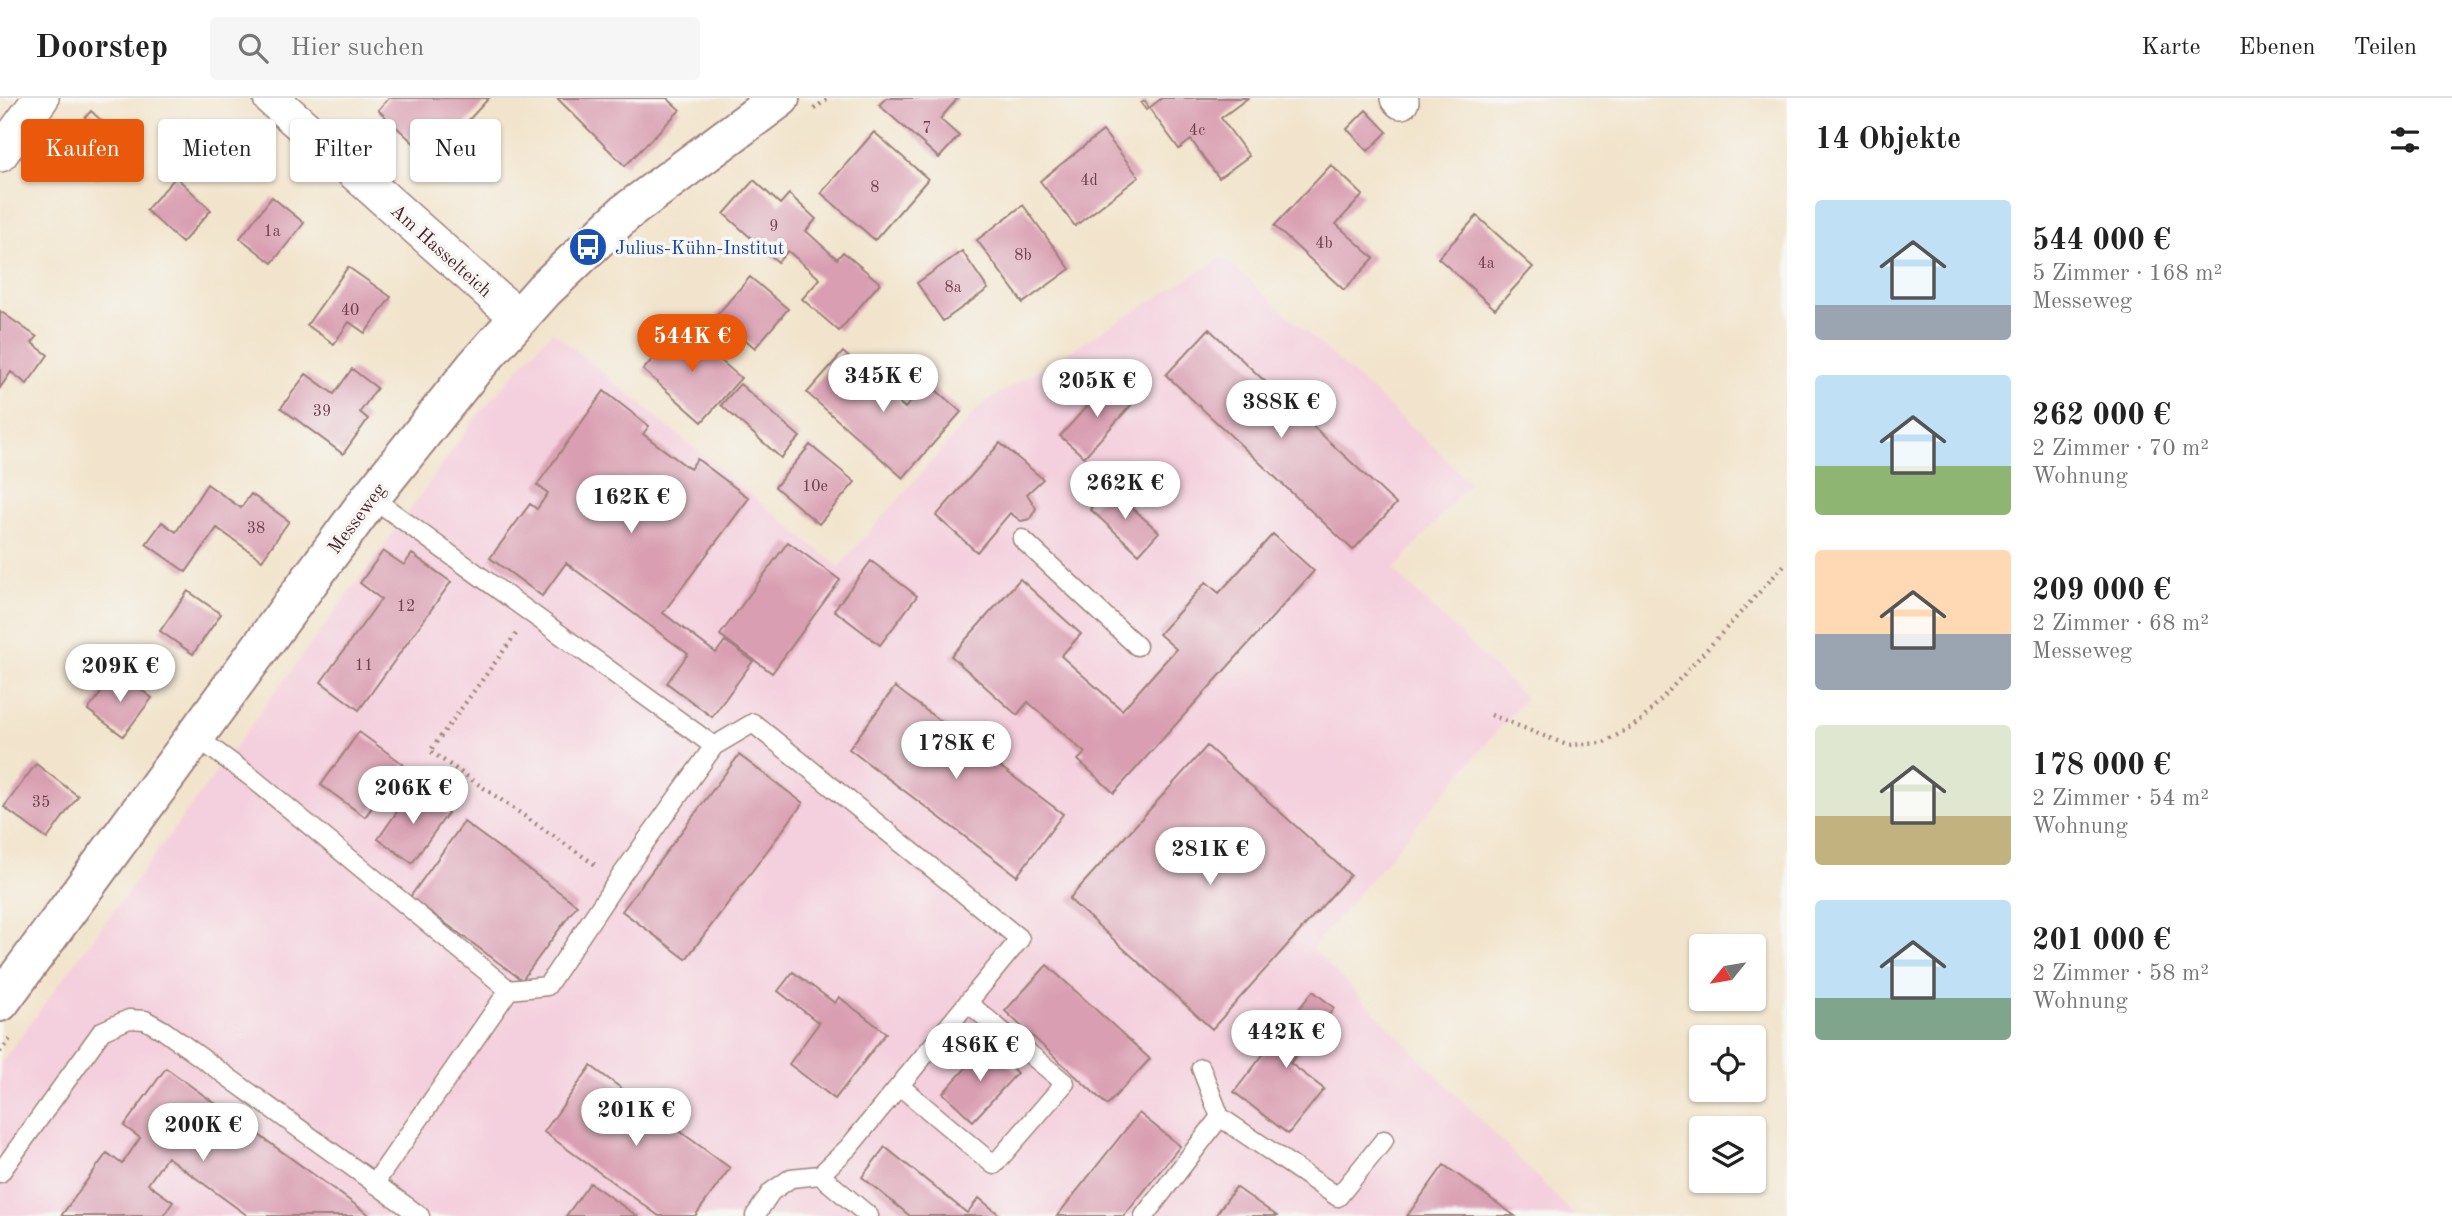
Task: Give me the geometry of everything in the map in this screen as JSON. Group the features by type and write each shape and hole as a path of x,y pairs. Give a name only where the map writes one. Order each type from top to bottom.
{"main road":[{"name":"Messeweg","path":"8,1017 195,736 371,497 475,367 563,272 625,213 793,106"}],"street":[{"path":"0,154 41,98"},
{"name":"Am Hasselteich","path":"271,98 520,317"}],"lane":[{"path":"371,497 714,746"},
{"path":"1022,539 1137,646"},
{"path":"195,736 251,777 509,990 547,986 618,880 714,746 753,723 1020,939 849,1147 820,1175 791,1178 771,1192 755,1216"},
{"path":"374,1184 509,990"},
{"path":"901,1087 994,1165 1065,1083 968,1003"},
{"path":"0,1173 102,1031 129,1019 145,1020 163,1030 420,1216"},
{"path":"1201,1068 1220,1117 1338,1197 1384,1140"},
{"path":"1144,1216 1220,1117"},
{"path":"820,1175 869,1216"}],"path":[{"path":"793,106 828,98"},
{"path":"1490,715 1567,745 1604,743 1642,720 1787,562"},
{"path":"531,613 430,751 618,880"},
{"path":"0,1052 8,1017"}],"shaded area":[{"path":"1223,257 1437,450 1469,483 1394,570 1525,698 1312,948 1575,1216 0,1216 0,1064 403,520 476,417 552,331 839,567 981,405"}],"building":[{"path":"389,98 489,98 470,119 410,119 410,140 396,127 396,119 388,119 378,110"},
{"path":"557,98 667,98 680,110 625,166"},
{"path":"886,98 958,98 940,119 959,136 939,158 879,105"},
{"path":"1162,98 1248,98 1221,118 1249,156 1219,178 1191,140 1179,149 1149,108"},
{"path":"1145,101 1149,108 1146,110 1141,103"},
{"path":"1366,110 1387,132 1368,151 1347,129"},
{"path":"91,111 100,119 84,119"},
{"path":"1103,131 1139,177 1075,226 1040,181"},
{"path":"874,132 928,179 875,240 821,193"},
{"path":"1331,165 1363,195 1336,224 1374,258 1344,290 1274,226"},
{"path":"754,180 780,204 789,194 816,219 806,231 837,259 843,252 880,283 839,331 802,299 820,279 788,251 778,262 724,214"},
{"path":"171,182 181,182 211,210 182,243 146,210"},
{"path":"272,197 304,223 272,263 240,238"},
{"path":"1023,205 1070,269 1023,303 977,240"},
{"path":"1477,216 1533,267 1495,309 1438,258"},
{"path":"962,251 988,289 943,321 917,283"},
{"path":"348,267 391,297 365,333 349,322 334,344 307,325"},
{"path":"750,277 788,309 755,348 717,315"},
{"path":"0,311 37,337 32,343 48,355 27,384 11,372 0,388"},
{"path":"681,326 741,378 702,422 643,370"},
{"path":"1209,329 1396,504 1353,550 1166,375"},
{"path":"843,352 905,408 928,383 961,412 903,478 807,393"},
{"path":"352,369 377,388 360,412 368,419 343,454 281,408 306,374 334,394"},
{"path":"1110,381 1133,403 1084,457 1060,436"},
{"path":"740,384 800,437 781,458 721,405"},
{"path":"604,391 649,426 643,434 690,469 697,459 749,498 663,613 716,653 725,641 753,661 712,717 667,683 688,654 566,563 542,596 490,558 530,504 537,509 548,493 537,485"},
{"path":"1000,443 1043,479 1027,494 1036,508 1030,519 1021,521 1010,513 977,552 936,516"},
{"path":"810,445 855,482 819,524 775,487"},
{"path":"207,484 241,508 251,494 289,521 262,560 217,528 186,572 146,544 162,522 176,532"},
{"path":"1110,488 1159,532 1139,554 1090,509"},
{"path":"1273,534 1314,571 1114,793 1078,760 1085,753 1028,702 1017,715 951,656 1020,579 1081,634 1061,656 1122,710 1176,649 1159,634 1206,582 1219,593"},
{"path":"788,542 840,580 772,673 720,635"},
{"path":"383,551 404,565 412,554 451,582 359,710 321,682 381,599 360,583"},
{"path":"871,561 917,596 880,645 834,610"},
{"path":"188,591 221,614 193,654 160,631"},
{"path":"117,672 152,698 123,736 88,710"},
{"path":"895,687 1063,814 1017,876 849,749"},
{"path":"359,732 403,764 365,817 321,785"},
{"path":"1207,746 1350,875 1212,1029 1069,899"},
{"path":"739,755 803,803 686,959 622,911"},
{"path":"36,764 78,796 47,839 4,807"},
{"path":"413,789 448,813 412,863 378,839"},
{"path":"464,822 577,905 522,980 410,897"},
{"path":"1047,965 1150,1059 1107,1105 1005,1011"},
{"path":"793,972 835,1003 839,997 886,1033 835,1099 789,1064 819,1023 778,991"},
{"path":"1313,991 1334,1008 1290,1063 1324,1089 1288,1134 1234,1092"},
{"path":"987,1045 1017,1073 973,1121 943,1093"},
{"path":"591,1066 730,1168 695,1216 659,1216 544,1132"},
{"path":"166,1068 371,1216 248,1216 167,1157 148,1184 173,1202 163,1216 61,1216 107,1153 122,1164 140,1138 124,1126"},
{"path":"1139,1113 1180,1146 1124,1216 1057,1216"},
{"path":"885,1147 967,1213 979,1198 1001,1216 910,1216 862,1177"},
{"path":"1444,1165 1515,1216 1407,1216"},
{"path":"590,1183 637,1216 566,1216"},
{"path":"1236,1187 1277,1216 1215,1216"}],"place":[{"name":"Julius-Kühn-Institut","path":"588,247"}]}
